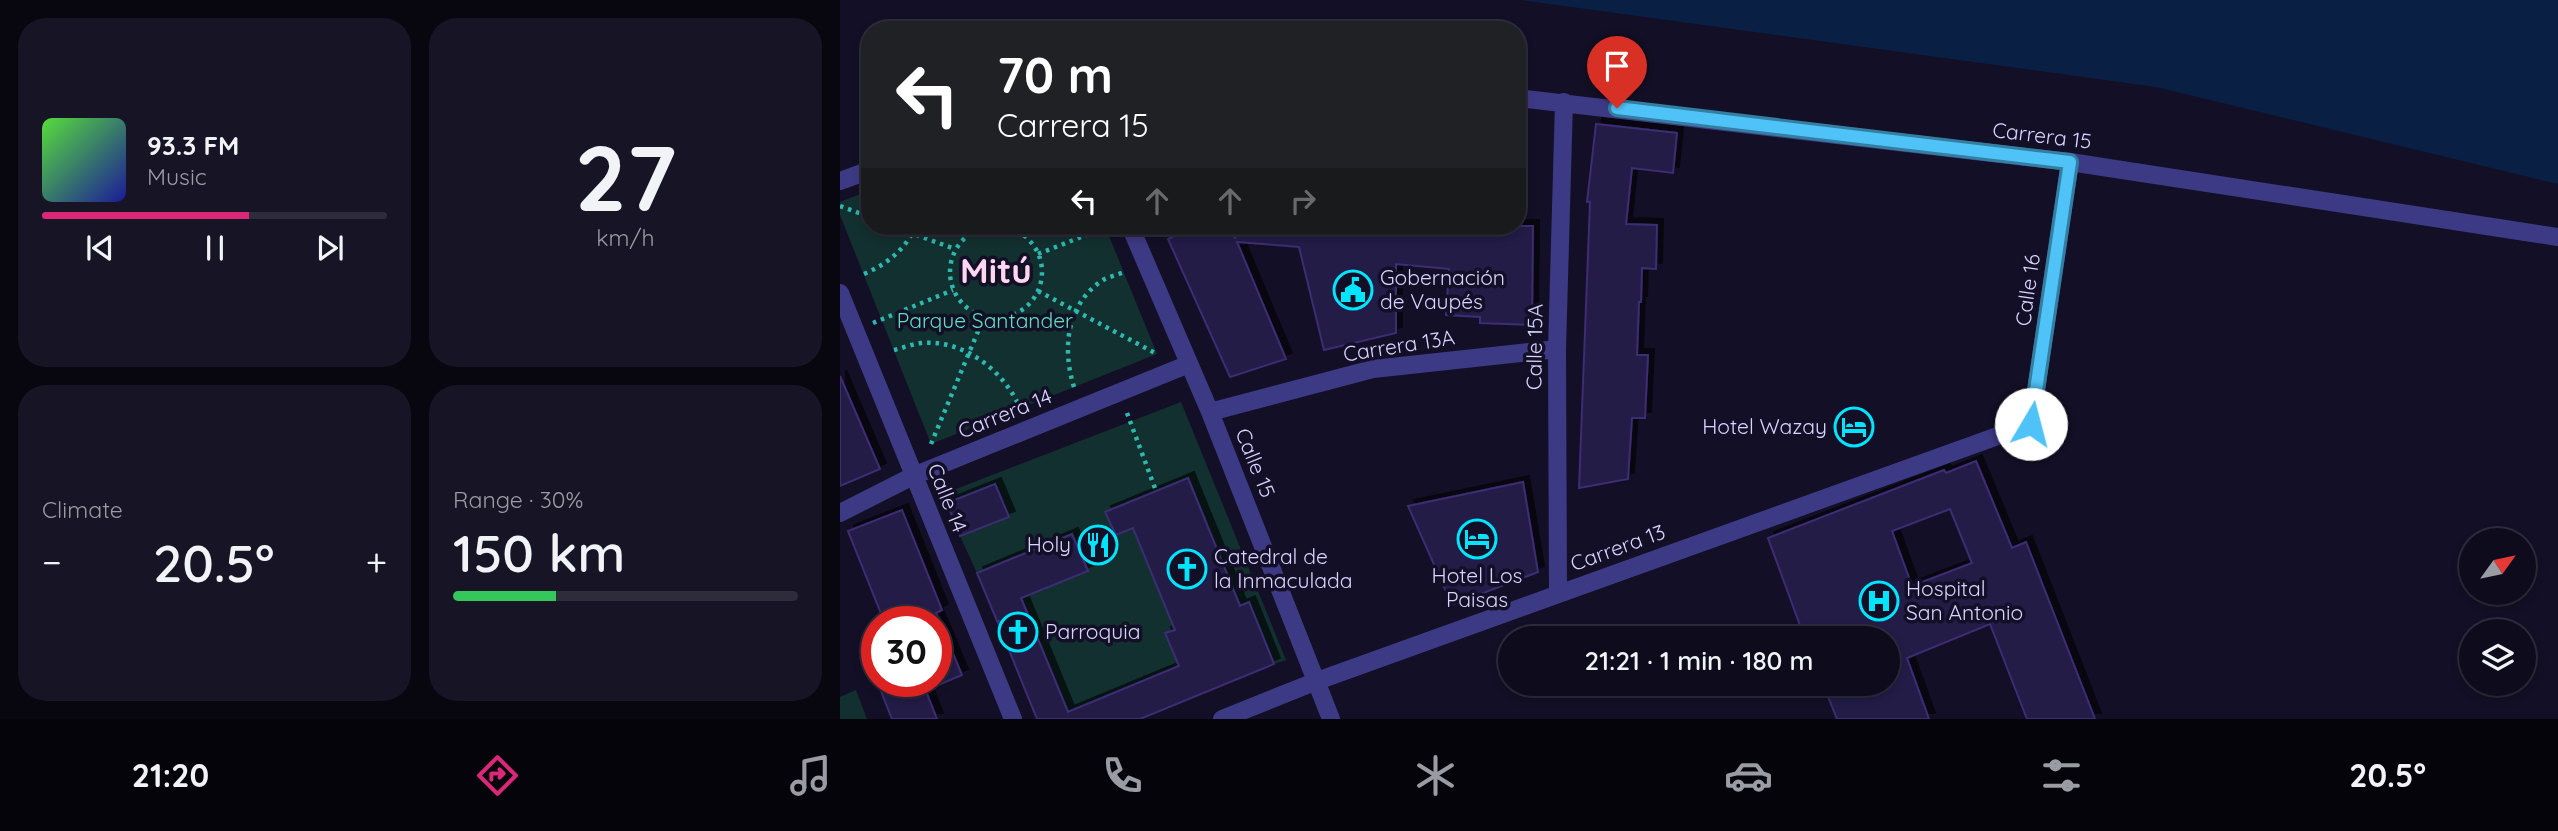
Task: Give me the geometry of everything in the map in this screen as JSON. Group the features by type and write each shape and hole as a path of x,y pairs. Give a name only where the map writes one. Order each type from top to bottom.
{"street":[{"name":"Carrera 15","path":"1526,99 2070,162 2558,237"},
{"name":"Calle 15A","path":"1558,593 1557,349 1563,102"},
{"name":"Calle 16","path":"2031,424 2070,162"},
{"path":"840,181 861,173"},
{"name":"Calle 15","path":"1134,235 1210,412 1331,719"},
{"name":"Calle 14","path":"840,293 1013,719"},
{"name":"Carrera 13A","path":"1210,412 1373,369 1557,349"},
{"name":"Carrera 14","path":"840,513 913,476 1189,364"},
{"name":"Carrera 13","path":"1222,719 1317,681 1558,593 2031,424"}],"path":[{"path":"840,206 861,214"},
{"path":"864,274 881,267 898,253 911,235"},
{"path":"915,235 956,249"},
{"path":"969,235 956,249 951,263 953,290 971,312 998,319 1022,311 1038,291 1042,266 1038,254 1023,235"},
{"path":"1038,254 1086,235"},
{"path":"1074,387 1067,350 1068,331 1076,310 1103,280 1124,272"},
{"path":"855,330 953,290"},
{"path":"1038,291 1157,354"},
{"path":"931,443 984,317"},
{"path":"894,350 923,343 940,344 969,354 983,361 1005,381 1020,408"},
{"path":"1119,393 1156,491"}],"green space":[{"name":"Parque Santander","path":"861,194 861,235 1109,235 1157,354 931,444 840,215 840,202"},
{"path":"1181,402 1286,660 1274,664 1249,603 1240,606 1187,478 1106,512 1116,535 1133,529 1175,630 1165,633 1179,666 1068,712 1021,598 1088,571 1073,534 977,573 960,536 1008,517 995,484 947,503 943,494"},
{"path":"856,690 867,719 840,719 840,697"}],"water":[{"path":"1520,0 2558,0 2558,184 2156,87"}],"building":[{"path":"1596,124 1677,133 1673,173 1632,168 1626,224 1657,225 1656,269 1642,268 1639,302 1637,355 1648,355 1645,418 1632,418 1628,479 1579,488 1590,202 1587,202"},
{"name":"Gobernación de Vaupés","path":"1526,226 1533,226 1532,325 1480,323 1480,317 1446,315 1449,269 1396,264 1396,333 1324,350 1299,247 1237,242 1286,359 1230,377 1168,239 1177,235 1233,235 1235,239 1235,235 1526,235"},
{"path":"840,376 880,469 840,486"},
{"path":"1976,461 2012,548 2026,542 2095,719 2027,719 1990,624 1907,658 1929,719 1837,719 1828,696 1900,696 1900,626 1800,626 1768,538 1944,470 1946,473","holes":["1950,509 1972,563 1912,586 1892,531"]},
{"path":"1188,478 1240,606 1249,602 1274,664 1140,719 1037,719 998,623 1001,621 997,621 977,573 1072,534 1088,571 1021,598 1068,712 1179,666 1165,633 1175,630 1133,528 1116,535 1105,512"},
{"name":"Hotel Los Paisas","path":"1523,482 1538,572 1452,605 1408,506"},
{"path":"995,484 1009,517 960,536 947,503"},
{"path":"902,510 940,606 878,606 848,531"},
{"path":"952,651 962,675 952,679"},
{"path":"883,697 928,697 937,719 892,719"}],"place":[{"name":"Gobernación de Vaupés","path":"1353,290"},
{"name":"Hotel Wazay","path":"1854,427"},
{"name":"Hotel Los Paisas","path":"1477,539"},
{"name":"Holy","path":"1098,545"},
{"name":"Catedral de la Inmaculada","path":"1187,569"},
{"name":"Hospital San Antonio","path":"1879,601"},
{"name":"Parroquia","path":"1018,632"}],"district":[{"name":"Mitú","path":"996,271"}],"route":[{"path":"1617,108 2070,162 2031,424"}]}
